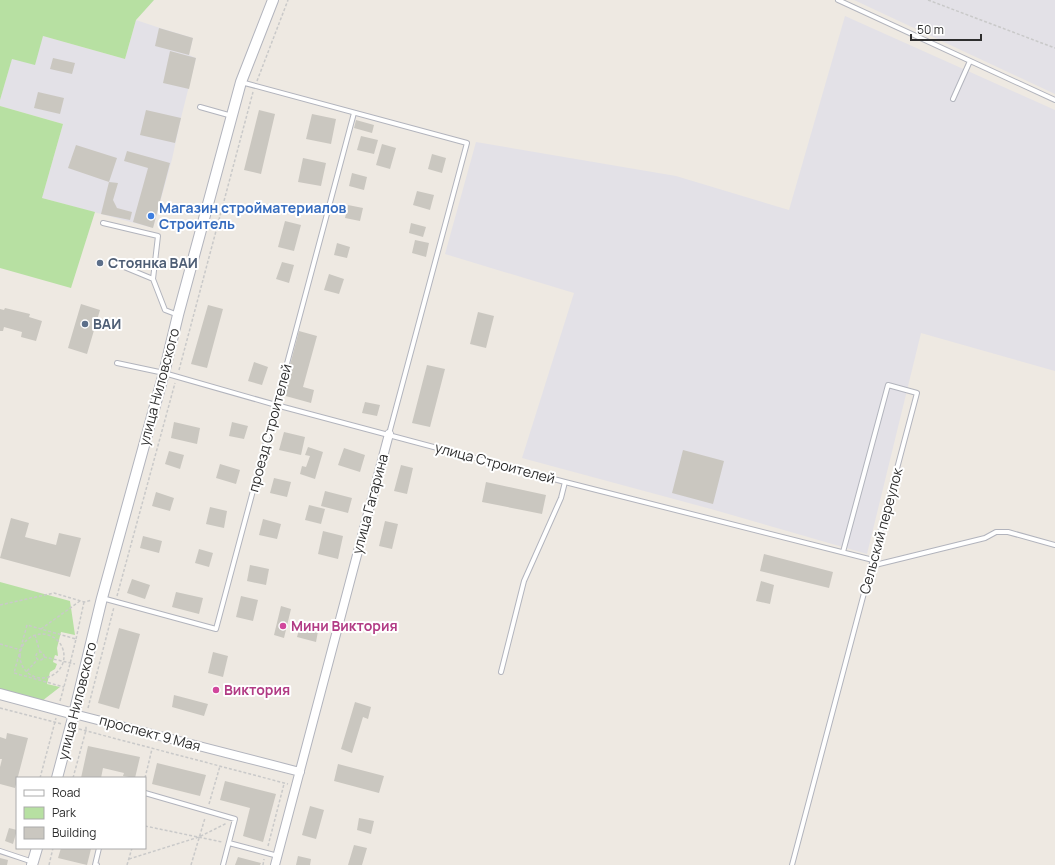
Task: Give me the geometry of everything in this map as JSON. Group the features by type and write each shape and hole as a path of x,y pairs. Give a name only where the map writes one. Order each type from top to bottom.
{"street":[{"name":"улица Ниловского","path":"56,777 71,726 102,598 164,373 178,315 241,82 273,0"},
{"name":"улица Гагарина","path":"275,865 388,434"},
{"name":"проспект 9 Мая","path":"0,694 300,772"},
{"path":"33,863 37,849"}],"lane":[{"path":"838,0 1055,100"},
{"path":"953,100 970,61"},
{"path":"241,82 354,113"},
{"path":"200,107 232,116"},
{"name":"улица Гагарина","path":"354,113 467,143 388,434"},
{"name":"проезд Строителей","path":"102,598 216,629 354,113"},
{"path":"103,223 158,236 153,279 165,310 178,315"},
{"path":"124,267 153,279"},
{"name":"улица Строителей","path":"118,363 177,376 276,405 565,482 873,560"},
{"name":"Сельский переулок","path":"792,865 917,394 888,385 843,552"},
{"path":"501,672 524,581 561,498 565,482"},
{"path":"871,566 985,538 996,532 1008,532 1055,545"},
{"path":"146,793 235,819 223,865"},
{"path":"229,843 278,856"},
{"path":"97,865 95,864 99,849"},
{"path":"0,851 33,863"}],"path":[{"path":"73,777 86,730 86,717 115,601 255,86 288,0"},
{"path":"928,0 1055,48"},
{"path":"0,605 54,593 84,602 102,598"},
{"path":"41,629 81,601"},
{"path":"40,777 76,639 84,602"},
{"path":"64,687 14,673 27,625 76,639"},
{"path":"35,635 40,652 43,653 44,657"},
{"path":"35,635 48,635 59,642 64,654 63,661 60,668 48,677 35,676 27,671 21,661 21,650 24,643 29,638 35,635"},
{"path":"0,644 21,650"},
{"path":"38,659 37,654 40,652"},
{"path":"27,671 38,659 42,659 44,657 86,667"},
{"path":"0,708 296,786"},
{"path":"145,777 152,748"},
{"path":"263,865 284,783"},
{"path":"129,859 199,837 235,819"},
{"path":"146,826 229,843"},
{"path":"49,865 53,849"},
{"path":"128,865 132,849"}],"shaded area":[{"path":"854,0 1055,0 1055,94"},
{"path":"845,16 1055,110 1055,371 921,333 867,554 711,509 522,458 574,293 445,254 476,142 676,176 789,210"},
{"path":"136,20 193,38 189,55 196,58 172,159 153,228 42,198 63,124 0,106 0,100 12,58 43,36 125,59"}],"green space":[{"path":"0,0 154,0 136,20 125,59 43,36 35,65 12,59 0,100"},
{"path":"0,106 63,124 42,198 95,212 71,288 0,268"},
{"path":"0,582 70,601 75,635 61,632 57,648 58,656 55,655 53,662 57,664 55,669 50,672 47,684 60,687 42,701 0,690"}],"building":[{"path":"159,28 193,38 189,55 155,46"},
{"path":"170,51 196,58 189,89 163,83"},
{"path":"53,58 75,63 72,74 50,69"},
{"path":"38,92 64,98 60,114 34,108"},
{"path":"146,110 181,118 175,143 140,135"},
{"path":"259,110 275,114 261,174 244,170"},
{"path":"312,114 336,119 331,144 306,139"},
{"path":"356,120 374,125 372,133 354,128"},
{"path":"361,136 378,140 374,154 357,150"},
{"path":"382,144 396,148 390,169 376,165"},
{"path":"76,145 117,158 109,182 68,168"},
{"path":"127,151 170,163 153,228 133,222 148,168 124,161"},
{"path":"432,154 446,158 442,173 428,169"},
{"path":"303,158 326,163 321,186 298,182"},
{"path":"352,173 367,177 364,190 349,186"},
{"path":"109,182 118,183 113,200 117,208 132,212 130,220 101,214"},
{"path":"417,191 434,195 430,210 413,205"},
{"path":"348,205 363,208 360,221 345,218"},
{"path":"285,221 301,225 294,251 278,247"},
{"path":"411,223 426,227 423,237 409,233"},
{"path":"415,240 429,243 426,257 412,253"},
{"path":"337,243 350,247 347,258 334,255"},
{"path":"282,262 294,265 289,283 276,279"},
{"path":"329,274 344,279 339,294 324,290"},
{"path":"81,304 100,310 87,354 68,348"},
{"path":"208,305 223,309 207,368 191,364"},
{"path":"5,308 30,314 29,317 42,321 36,341 21,337 22,332 4,327 3,331 0,331 0,309 4,310"},
{"path":"478,312 494,316 486,348 470,344"},
{"path":"299,331 317,336 303,387 314,390 311,403 282,395"},
{"path":"254,362 268,367 262,385 248,381"},
{"path":"427,365 445,369 430,427 412,423"},
{"path":"365,402 380,405 377,416 362,413"},
{"path":"174,422 200,428 197,444 171,438"},
{"path":"232,422 248,426 244,439 229,436"},
{"path":"284,432 305,437 301,455 279,450"},
{"path":"308,447 323,452 315,479 300,474 302,466 306,467 310,456 305,455"},
{"path":"344,448 365,455 360,472 338,465"},
{"path":"683,450 724,461 713,504 672,493"},
{"path":"169,451 184,455 180,469 165,464"},
{"path":"220,464 240,470 236,484 216,478"},
{"path":"401,465 413,468 407,494 394,491"},
{"path":"274,478 291,482 287,497 270,493"},
{"path":"486,482 546,495 542,514 482,502"},
{"path":"325,491 352,498 348,513 321,506"},
{"path":"156,492 174,498 170,511 152,506"},
{"path":"309,505 325,509 321,524 305,520"},
{"path":"210,507 227,511 224,528 206,524"},
{"path":"11,518 29,523 25,537 56,545 59,533 81,538 70,577 0,558"},
{"path":"263,519 281,524 277,539 259,535"},
{"path":"385,521 398,524 392,549 379,546"},
{"path":"323,531 343,536 338,559 318,554"},
{"path":"143,536 162,541 159,553 140,548"},
{"path":"199,549 213,553 209,567 195,563"},
{"path":"764,554 833,572 829,588 760,571"},
{"path":"250,565 269,569 266,585 247,581"},
{"path":"132,579 150,585 145,599 127,593"},
{"path":"761,581 774,585 770,604 756,601"},
{"path":"176,592 203,598 199,614 172,607"},
{"path":"241,596 258,600 253,621 236,617"},
{"path":"281,606 291,609 284,638 274,635"},
{"path":"301,622 319,626 316,642 297,637"},
{"path":"119,628 140,634 119,709 98,703"},
{"path":"213,652 228,656 223,677 208,673"},
{"path":"174,695 208,704 204,716 172,707"},
{"path":"355,702 371,707 368,719 363,717 352,753 341,749"},
{"path":"7,733 28,738 18,777 16,777 15,788 0,784 0,767 2,759 0,759 0,737 6,739"},
{"path":"88,746 140,757 135,777 123,776 124,773 103,768 101,777 81,777"},
{"path":"157,763 206,775 200,796 152,784"},
{"path":"338,764 384,776 379,793 334,781"},
{"path":"225,781 276,794 263,842 243,836 250,808 220,800"},
{"path":"310,806 324,810 316,839 302,835"},
{"path":"359,818 374,821 371,834 357,830"},
{"path":"9,828 16,830 13,844 5,841"},
{"path":"354,845 367,848 362,865 348,865"},
{"path":"61,849 91,849 87,865 58,858"},
{"path":"298,856 311,859 310,865 296,865"},
{"path":"238,857 261,863 260,865 235,865"},
{"path":"0,858 8,860 7,865 0,865"}],"place":[{"name":"Магазин стройматериалов Строитель","path":"151,216"},
{"name":"Стоянка ВАИ","path":"100,263"},
{"name":"ВАИ","path":"85,324"},
{"name":"Мини Виктория","path":"283,626"},
{"name":"Виктория","path":"216,690"}]}
